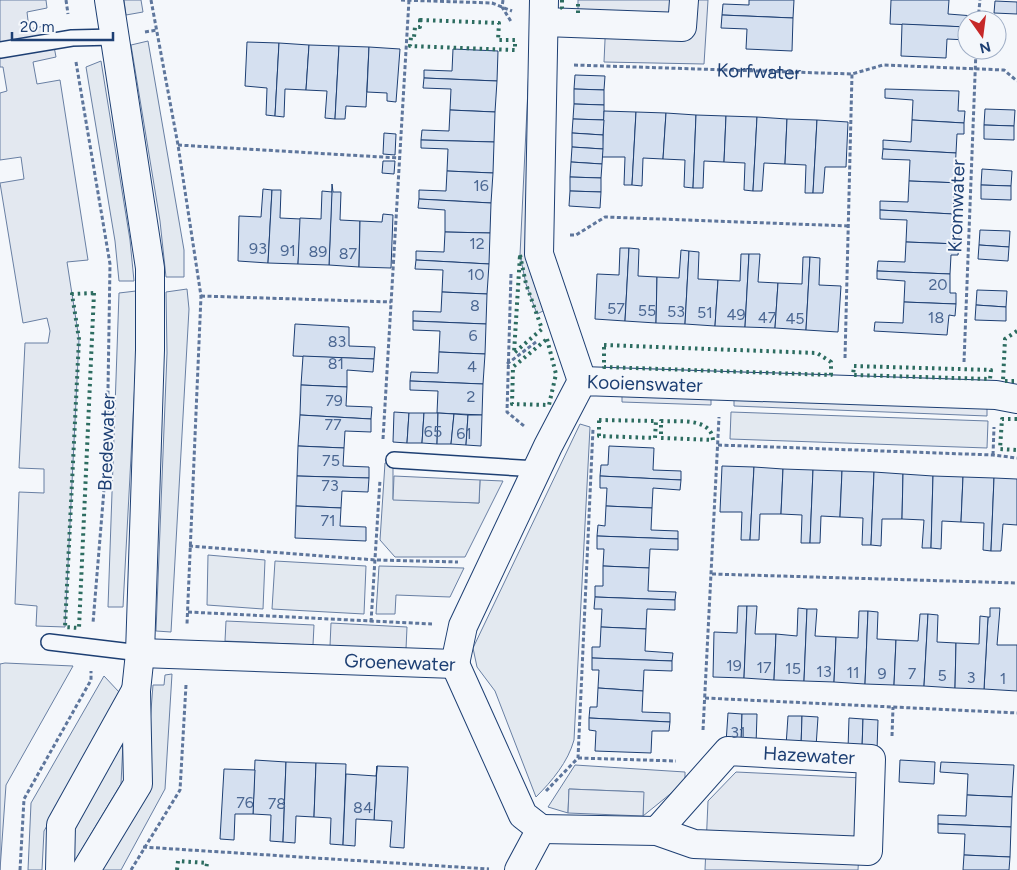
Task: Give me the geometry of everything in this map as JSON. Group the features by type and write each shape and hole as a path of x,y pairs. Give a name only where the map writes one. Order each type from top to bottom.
{"street":[{"path":"86,870 138,784 136,691 140,653 150,350 150,268 108,0"},
{"path":"582,381 539,254 544,11 682,26 684,0"},
{"name":"Kooienswater","path":"456,664 463,626 537,469 582,381 996,395 1017,399"},
{"name":"Groenewater","path":"140,653 456,664 532,822"},
{"path":"60,870 61,825 136,691"},
{"name":"Hazewater","path":"532,822 657,832 694,844 868,851 871,759 728,751 657,832"},
{"path":"519,870 532,822"}],"lane":[{"path":"0,50 72,38 114,37"},
{"path":"394,460 537,469"},
{"path":"49,642 140,653"}],"path":[{"name":"Bredewater","path":"20,870 24,799 91,680 91,647 107,453 110,264 66,0"},
{"path":"130,870 180,790 186,706 185,655 201,296 178,145 151,0"},
{"path":"401,0 492,3 544,11"},
{"path":"382,446 409,0"},
{"name":"Kromwater","path":"964,362 975,60"},
{"name":"Korfwater","path":"543,64 852,74 883,65 1004,70 1017,81"},
{"path":"844,389 852,74"},
{"path":"178,145 399,158"},
{"path":"539,233 576,235 605,217 849,226"},
{"path":"201,296 391,302"},
{"path":"703,734 720,385"},
{"path":"532,822 578,758 593,428"},
{"path":"718,445 993,455 1017,458"},
{"path":"371,622 381,474"},
{"path":"189,546 376,560 492,563"},
{"path":"712,574 1017,583"},
{"path":"188,612 463,626"},
{"path":"705,698 1017,713"},
{"path":"578,758 702,762 701,783"},
{"path":"143,847 472,870 519,870"}],"shaded area":[{"path":"0,0 46,0 47,8 27,12 29,29 50,25 56,57 33,62 37,84 60,80 88,260 67,262 79,339 65,627 36,626 37,606 15,604 19,492 44,493 44,469 19,468 25,343 48,343 50,331 47,318 23,323 0,183 24,179 21,157 0,160 0,93 7,91 3,67 0,67"},
{"path":"124,0 141,0 143,12 126,15"},
{"path":"578,0 708,0 704,64 604,62 606,18 578,16"},
{"path":"148,41 184,250 184,277 166,277 160,221 131,45"},
{"path":"530,46 547,309 537,314 526,284 520,255"},
{"path":"101,61 130,240 134,281 119,281 115,241 86,67"},
{"path":"187,289 189,309 171,632 156,631 167,353 166,292"},
{"path":"136,291 136,362 123,607 108,607 119,293"},
{"path":"622,393 711,396 711,405 622,402"},
{"path":"734,396 987,407 987,416 734,406"},
{"path":"731,412 988,421 987,448 730,439"},
{"path":"580,424 590,427 574,740 568,756 559,771 536,797 495,691 477,667 473,648"},
{"path":"385,463 393,463 393,499 479,503 480,480 503,481 465,557 395,557 380,540"},
{"path":"394,476 480,480 479,503 393,500"},
{"path":"208,555 265,560 263,609 207,605"},
{"path":"275,561 366,566 364,614 272,609"},
{"path":"379,566 464,568 450,597 396,595 395,614 376,614"},
{"path":"226,621 314,625 313,645 225,641"},
{"path":"331,623 407,627 406,649 330,646"},
{"path":"0,664 73,666 6,785 0,870"},
{"path":"172,674 165,789 121,870 97,870 145,787 153,685 164,685 165,675"},
{"path":"104,676 119,692 118,703 44,831 42,870 28,870 31,803"},
{"path":"123,743 121,784 70,869 70,832"},
{"path":"575,765 685,772 685,782 643,816 643,792 569,789 568,813 548,807"},
{"path":"736,772 863,778 858,870 705,870 708,801"},
{"path":"569,789 644,792 643,816 568,813"}],"building":[{"path":"749,0 794,0 793,18 722,15 723,4 749,5"},
{"path":"891,0 949,0 948,14 957,15 957,27 890,24"},
{"path":"995,1 1017,2 1017,14 1007,14 1007,10 994,10"},
{"path":"722,15 793,18 792,51 746,49 747,29 721,28"},
{"path":"902,24 957,27 957,40 947,39 946,58 901,56"},
{"path":"247,42 279,43 275,116 266,115 267,88 245,86"},
{"path":"279,43 309,45 306,90 285,89 284,117 275,116"},
{"path":"309,45 339,46 335,119 325,118 327,91 306,90"},
{"path":"339,46 369,47 366,107 346,106 345,119 335,119"},
{"path":"369,47 400,49 396,102 387,101 387,93 367,92"},
{"path":"453,49 498,51 497,81 424,78 424,70 452,71"},
{"path":"575,75 605,76 604,90 574,89"},
{"path":"424,78 497,81 495,112 450,110 451,89 423,88"},
{"path":"574,89 604,90 604,105 574,104"},
{"path":"885,89 959,91 958,111 965,111 964,123 912,120 913,100 885,98"},
{"path":"574,104 604,105 604,120 573,119"},
{"path":"985,109 1015,110 1014,126 984,125"},
{"path":"450,110 495,112 494,142 421,140 422,130 449,131"},
{"path":"604,111 636,112 632,185 624,185 625,157 602,157"},
{"path":"636,112 666,113 663,159 643,158 642,186 632,185"},
{"path":"666,113 696,115 693,188 684,187 685,160 663,159"},
{"path":"696,115 726,116 724,162 704,161 703,188 693,188"},
{"path":"726,116 757,117 753,191 744,190 745,163 724,162"},
{"path":"757,117 787,119 785,164 764,163 762,191 753,191"},
{"path":"573,119 604,120 603,135 572,133"},
{"path":"787,119 817,120 813,193 805,193 806,165 785,164"},
{"path":"817,120 848,122 846,167 825,167 823,193 813,193"},
{"path":"912,120 964,123 964,134 957,134 956,153 883,149 883,140 911,142"},
{"path":"984,125 1014,126 1014,140 984,139"},
{"path":"384,133 396,134 395,155 383,154"},
{"path":"572,133 603,135 603,149 572,147"},
{"path":"421,140 494,142 493,173 447,171 448,149 421,148"},
{"path":"572,147 603,149 602,164 571,162"},
{"path":"883,149 956,153 955,172 962,172 961,183 909,181 910,160 882,159"},
{"path":"383,161 395,161 394,174 382,173"},
{"path":"571,162 602,164 601,178 570,177"},
{"path":"982,169 1012,171 1011,186 981,185"},
{"path":"447,171 493,173 491,203 419,199 419,190 446,191"},
{"path":"570,177 601,178 601,192 570,191"},
{"path":"909,181 961,183 961,195 954,194 953,214 880,210 880,201 908,202"},
{"path":"332,184 333,192 341,192 340,220 360,221 359,267 329,265"},
{"path":"981,185 1011,186 1011,200 981,199"},
{"path":"263,189 272,190 268,263 238,261 239,216 261,217"},
{"path":"272,190 281,190 280,218 301,219 298,264 268,263"},
{"path":"322,191 332,192 329,265 298,264 300,218 321,219"},
{"path":"570,191 601,192 600,208 569,206"},
{"path":"419,199 491,203 490,233 445,232 445,210 418,208"},
{"path":"880,210 953,214 952,232 959,232 959,244 906,242 907,220 880,219"},
{"path":"383,214 393,215 391,268 359,267 360,221 382,222"},
{"path":"980,230 1010,231 1009,247 979,245"},
{"path":"445,232 490,233 489,264 416,260 416,251 444,252"},
{"path":"906,242 959,244 958,255 951,255 950,274 877,271 878,261 905,262"},
{"path":"979,245 1009,247 1008,261 978,259"},
{"path":"620,248 629,248 625,321 595,319 597,274 619,275"},
{"path":"629,248 639,249 638,276 657,277 656,323 625,321"},
{"path":"681,250 689,251 685,324 656,323 657,277 679,278"},
{"path":"689,251 699,252 698,279 718,280 715,326 685,324"},
{"path":"741,254 749,254 745,327 715,326 718,280 740,281"},
{"path":"749,254 760,254 758,282 778,283 775,328 745,327"},
{"path":"803,257 810,257 806,330 775,328 778,283 802,284"},
{"path":"810,257 820,258 819,285 841,286 838,332 806,330"},
{"path":"416,260 489,264 487,294 442,292 443,270 415,269"},
{"path":"877,271 950,274 950,293 956,293 956,304 904,302 905,281 877,279"},
{"path":"977,290 1007,291 1006,307 976,305"},
{"path":"442,292 487,294 486,324 413,321 413,311 441,312"},
{"path":"904,302 956,304 955,316 949,315 947,335 874,331 875,322 903,323"},
{"path":"976,305 1006,307 1006,321 975,320"},
{"path":"413,321 486,324 485,354 439,352 440,331 413,330"},
{"path":"295,324 349,327 349,346 375,347 374,359 293,356"},
{"path":"439,352 485,354 483,384 410,381 411,372 438,373"},
{"path":"303,356 374,359 373,372 347,370 347,387 301,385"},
{"path":"410,381 483,384 482,415 437,413 438,391 410,390"},
{"path":"301,385 347,387 346,406 372,407 371,419 300,415"},
{"path":"394,412 409,413 407,443 393,442"},
{"path":"409,413 424,413 422,443 407,443"},
{"path":"424,413 438,413 437,444 422,443"},
{"path":"438,413 454,414 451,444 437,444"},
{"path":"454,414 468,415 466,445 451,444"},
{"path":"300,415 371,419 371,432 345,431 344,448 298,446"},
{"path":"468,415 482,415 481,446 466,445"},
{"path":"298,446 344,448 343,466 369,467 369,478 297,476"},
{"path":"609,446 654,448 653,470 681,471 681,480 600,476 601,465 608,465"},
{"path":"722,466 754,467 750,540 741,540 742,512 720,512"},
{"path":"754,467 783,469 781,514 760,514 759,540 750,540"},
{"path":"783,469 813,470 810,543 801,543 802,515 781,514"},
{"path":"813,470 842,471 840,517 821,516 820,543 810,543"},
{"path":"842,471 874,472 871,545 862,545 863,518 840,517"},
{"path":"874,472 903,474 902,519 882,519 881,546 871,545"},
{"path":"903,474 933,476 931,548 922,548 924,520 902,519"},
{"path":"297,476 369,478 368,492 342,491 341,508 296,506"},
{"path":"600,476 681,480 680,490 653,488 652,508 606,506 607,488 600,488"},
{"path":"933,476 963,477 961,522 942,521 941,549 931,548"},
{"path":"963,477 994,478 991,551 983,550 984,523 961,522"},
{"path":"994,478 1017,479 1017,525 1003,524 1001,551 991,551"},
{"path":"296,506 341,508 340,526 366,527 366,541 295,538"},
{"path":"606,506 652,508 651,530 678,531 678,539 597,536 598,525 605,526"},
{"path":"597,536 678,539 678,550 650,549 649,568 603,566 604,549 597,549"},
{"path":"603,566 649,568 648,591 676,592 675,600 595,597 595,586 603,586"},
{"path":"595,597 675,600 675,610 647,609 646,629 601,627 602,609 594,609"},
{"path":"738,606 747,606 744,678 713,677 714,632 737,633"},
{"path":"747,606 757,606 755,634 776,634 774,680 744,678"},
{"path":"798,608 807,609 804,681 774,680 776,634 797,636"},
{"path":"990,608 1000,608 997,645 1017,645 1017,691 984,689"},
{"path":"807,609 817,609 815,636 836,637 834,682 804,681"},
{"path":"859,611 868,611 865,684 834,682 836,637 858,638"},
{"path":"868,611 878,612 877,639 896,640 894,685 865,684"},
{"path":"920,614 928,614 924,686 894,685 896,640 918,641"},
{"path":"928,614 938,615 937,642 956,643 955,688 924,686"},
{"path":"980,616 988,617 984,689 955,688 956,643 979,644"},
{"path":"601,627 646,629 645,651 673,653 672,661 592,658 592,647 600,647"},
{"path":"592,658 672,661 672,671 644,670 643,691 598,688 599,670 592,670"},
{"path":"598,688 643,691 642,712 670,713 670,722 589,718 590,707 597,707"},
{"path":"728,713 742,714 741,744 726,743"},
{"path":"742,714 757,714 756,745 741,744"},
{"path":"788,716 802,716 801,747 786,746"},
{"path":"802,716 818,717 816,747 801,747"},
{"path":"589,718 670,722 669,731 652,731 651,753 595,751 596,731 589,730"},
{"path":"849,718 863,719 862,749 848,749"},
{"path":"863,719 878,720 877,750 862,749"},
{"path":"255,760 286,762 283,842 270,841 271,815 253,814"},
{"path":"900,760 935,762 934,784 899,782"},
{"path":"286,762 316,763 314,817 296,816 295,843 283,842"},
{"path":"941,762 1014,765 1012,797 967,795 968,774 940,772"},
{"path":"316,763 346,764 343,845 330,844 331,818 314,817"},
{"path":"377,766 408,767 404,848 390,847 392,821 374,820"},
{"path":"377,766 374,820 356,819 355,846 343,845 346,774 376,776"},
{"path":"224,769 255,770 253,814 235,814 234,840 220,839"},
{"path":"967,795 1012,797 1011,827 938,824 938,815 966,816"},
{"path":"938,824 1011,827 1010,857 964,855 965,834 938,833"},
{"path":"964,855 1010,857 1009,870 963,870"}],"hedge":[{"path":"562,0 562,8 565,12"},
{"path":"578,0 578,13"},
{"path":"420,20 499,23 498,40 515,40 515,50 410,46 411,37 414,37 415,27 420,27 420,20"},
{"path":"520,255 526,284 542,329 514,353 520,255"},
{"path":"94,293 79,628 65,627 79,339 72,294 94,293"},
{"path":"1017,331 1005,339 1003,381 1017,381"},
{"path":"547,339 556,374 549,405 512,404 513,367 547,339"},
{"path":"604,345 817,353 831,362 831,375 604,367 604,345"},
{"path":"854,366 991,370 990,379 853,375 854,366"},
{"path":"1017,419 1002,419 1000,449 1017,450"},
{"path":"599,420 656,421 655,438 599,436 599,420"},
{"path":"661,421 684,421 700,424 711,433 713,440 661,438 661,421"},
{"path":"177,870 178,861 207,863 206,870"}]}
